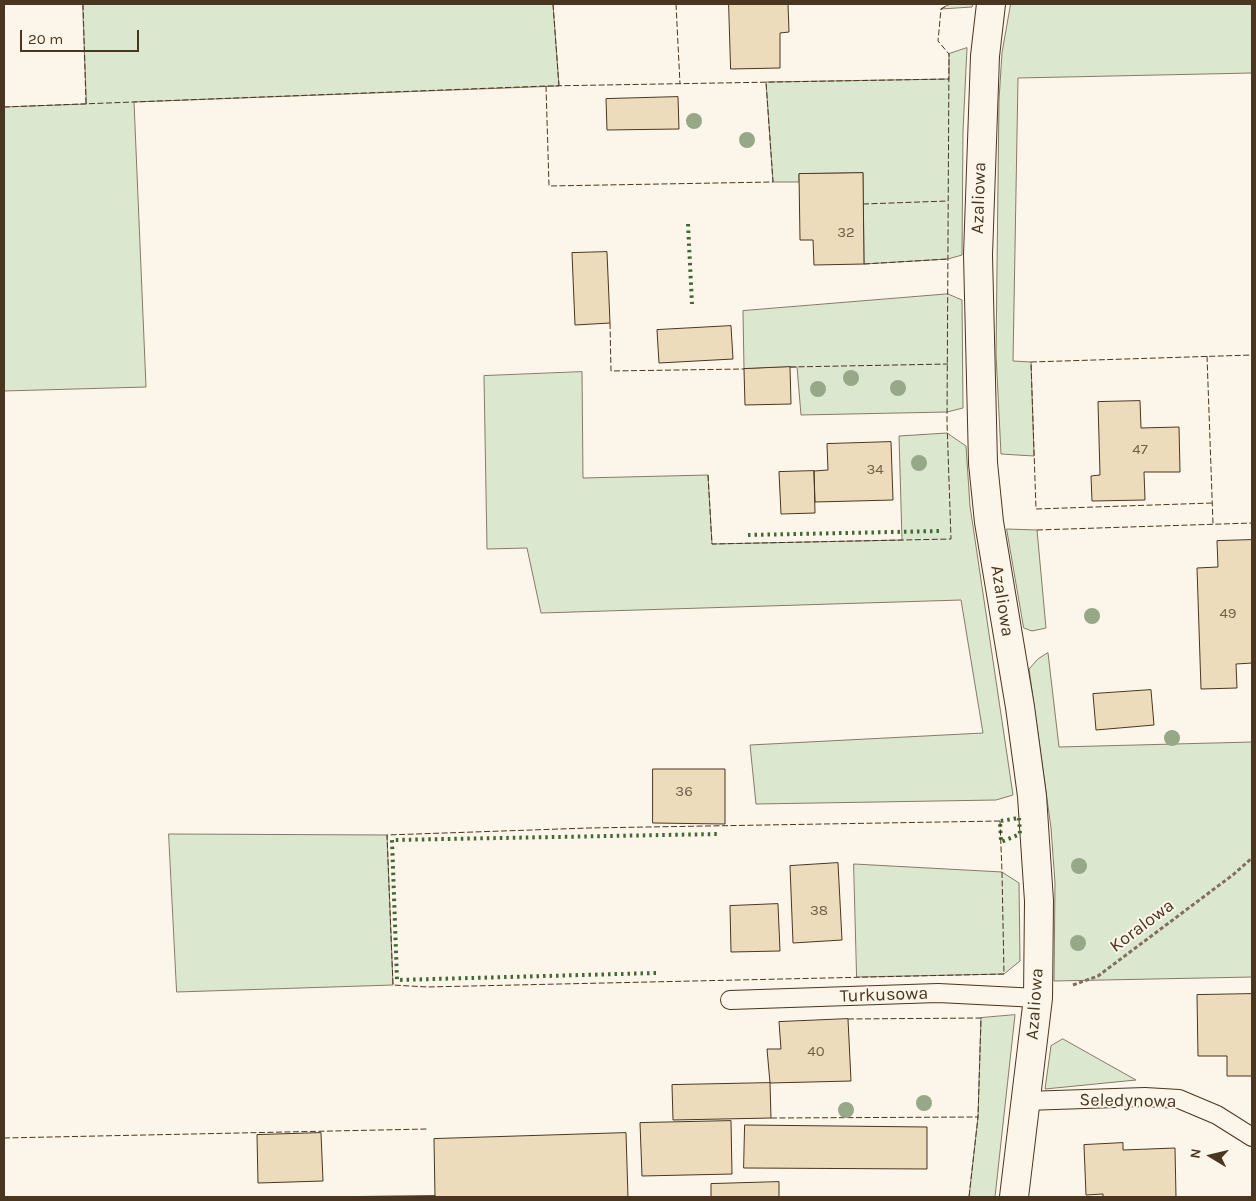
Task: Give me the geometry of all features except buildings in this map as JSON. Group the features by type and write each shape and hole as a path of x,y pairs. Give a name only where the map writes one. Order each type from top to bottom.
{"street":[{"name":"Azaliowa","path":"990,4 984,74 978,255 983,463 989,522 1020,707 1032,796 1038,901 1038,998 1014,1197"}],"lane":[{"name":"Turkusowa","path":"730,1000 938,993 1038,998"},
{"name":"Seledynowa","path":"1025,1101 1179,1099 1217,1115 1252,1138"}],"path":[{"name":"Koralowa","path":"1038,998 1098,976 1234,874 1252,858"}],"green space":[{"path":"83,4 553,4 559,86 134,102 146,387 4,391 4,107 86,104"},
{"path":"950,4 973,4 972,7 941,9"},
{"path":"1011,4 1252,4 1252,73 1018,78 1013,361 1031,362 1034,456 1001,454 996,354 999,100 1002,53"},
{"path":"967,48 963,131 962,255 948,259 864,264 863,173 799,174 799,182 773,182 766,82 949,79 949,54"},
{"path":"948,294 962,300 963,408 947,412 801,415 797,367 744,369 743,311"},
{"path":"582,372 583,478 708,475 712,544 902,540 899,436 947,433 966,446 970,506 1013,795 996,800 756,804 750,745 983,733 961,600 541,613 527,548 487,549 484,376"},
{"path":"1007,529 1037,530 1046,628 1032,631 1024,628"},
{"path":"1048,653 1059,747 1252,742 1252,977 1054,981 1055,883 1051,828 1029,669 1038,659"},
{"path":"169,834 387,835 393,985 177,992"},
{"path":"854,864 1002,872 1019,883 1020,961 1004,974 857,977"},
{"path":"1015,1015 995,1197 969,1197 978,1117 981,1018"},
{"path":"1063,1039 1136,1080 1045,1089 1051,1046"}],"hedge":[{"path":"688,224 692,304"},
{"path":"748,535 941,531"},
{"path":"1019,818 1020,834 1001,842 1000,821 1019,818"},
{"path":"656,973 397,980 392,840 718,834"}],"fence":[{"path":"83,4 86,104"},
{"path":"553,4 559,86"},
{"path":"676,4 680,84"},
{"path":"708,475 712,544 951,539 947,422 949,54 938,41 941,9 950,4"},
{"path":"4,107 546,86 949,79"},
{"path":"546,86 549,186 773,182 766,82"},
{"path":"863,204 948,201"},
{"path":"864,264 948,259"},
{"path":"610,323 611,371 744,369"},
{"path":"1212,503 1036,509 1031,362 1252,355"},
{"path":"1207,356 1213,524"},
{"path":"790,367 948,364"},
{"path":"1037,530 1252,523"},
{"path":"1000,821 1004,974 427,987 393,985 387,835 589,828 1000,821"},
{"path":"848,1019 981,1018 978,1117"},
{"path":"771,1118 978,1117 969,1197"},
{"path":"4,1138 427,1129"}]}
